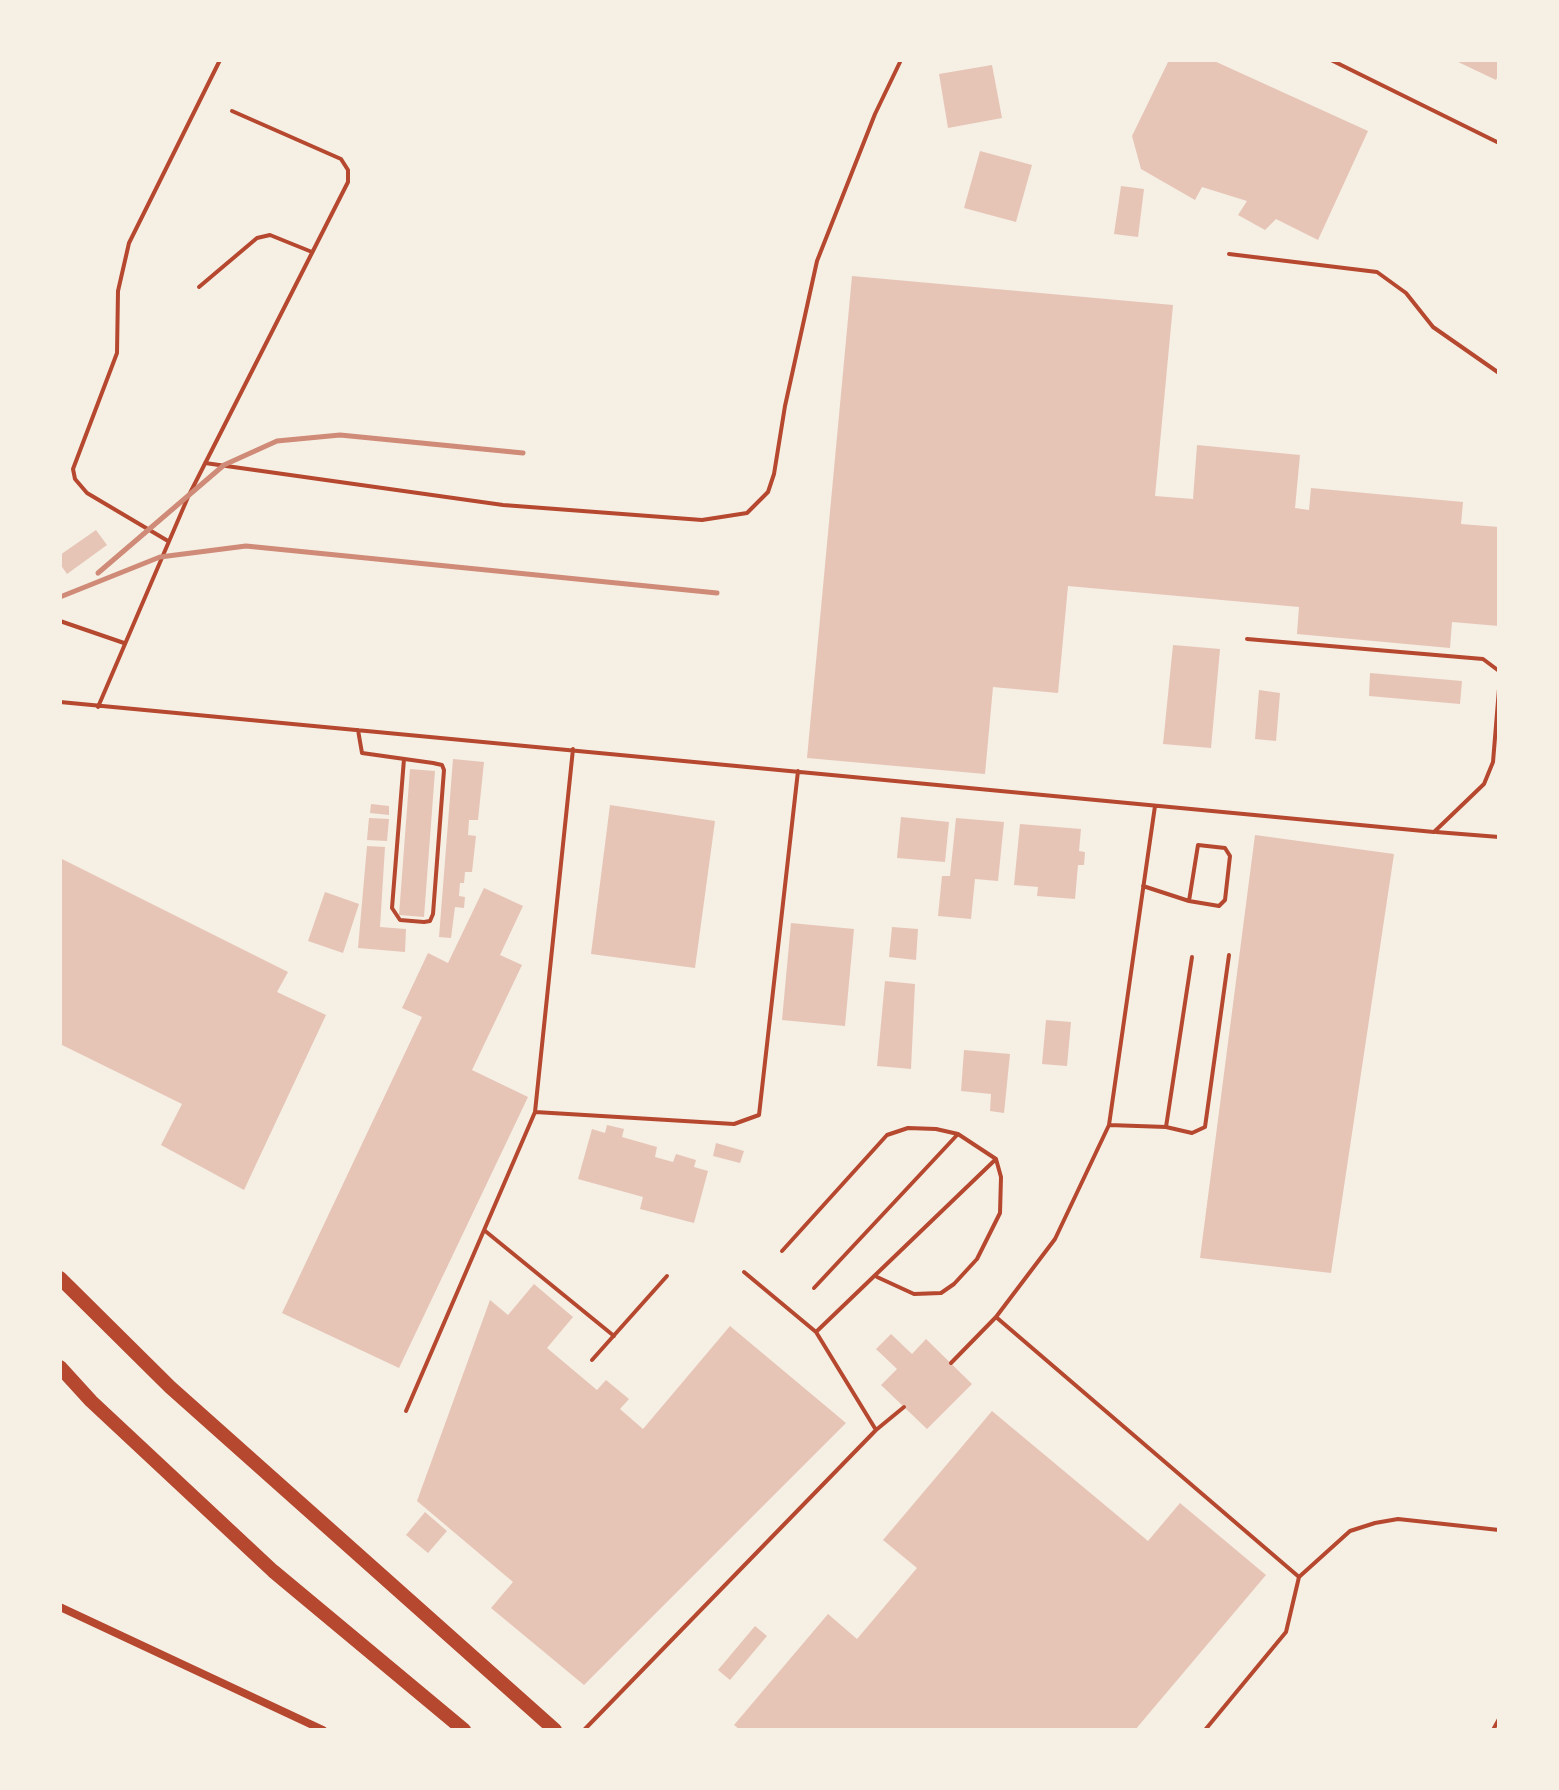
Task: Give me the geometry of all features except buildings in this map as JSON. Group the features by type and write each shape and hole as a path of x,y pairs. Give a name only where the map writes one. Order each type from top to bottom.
{"highway":[{"path":"60,1278 170,1387 555,1730"},
{"path":"60,1367 91,1401 273,1571 464,1730"}],"street":[{"path":"60,1607 323,1730"}],"lane":[{"path":"168,541 87,493 75,479 73,469 117,353 118,291 129,243 220,60"},
{"path":"205,463 503,505 702,520 747,513 768,492 774,474 785,406 817,261 875,114 901,60"},
{"path":"1331,60 1499,143"},
{"path":"98,707 168,541 205,463 348,182 348,170 341,159 232,111"},
{"path":"199,287 257,238 270,235 312,252"},
{"path":"1229,254 1377,272 1406,293 1433,327 1499,373"},
{"path":"60,621 124,643"},
{"path":"1247,639 1483,659 1499,671"},
{"path":"1434,832 1484,784 1496,762 1499,689"},
{"path":"60,702 1499,837"},
{"path":"358,730 362,753 404,759 442,765 444,770 433,914 430,921 424,922 400,920 392,908 404,759"},
{"path":"406,1411 535,1112 573,749"},
{"path":"535,1112 734,1124 759,1115 798,771"},
{"path":"951,1363 996,1317 1055,1239 1109,1125 1155,806"},
{"path":"1143,886 1189,901 1219,906 1225,900 1230,856 1225,848 1198,845 1189,901"},
{"path":"1109,1125 1166,1127 1192,1133 1205,1127 1229,955"},
{"path":"1166,1127 1192,957"},
{"path":"782,1251 887,1135 908,1128 958,1134 996,1159 1001,1177 1000,1213 991,1237 977,1259 954,1284 941,1293 914,1294 877,1277"},
{"path":"814,1288 958,1134"},
{"path":"816,1332 877,1277 996,1159"},
{"path":"484,1230 614,1336"},
{"path":"744,1272 816,1332 876,1430"},
{"path":"592,1360 667,1276"},
{"path":"996,1317 1299,1577"},
{"path":"584,1730 876,1430 904,1407"},
{"path":"1205,1730 1286,1632 1299,1577 1350,1531 1398,1519 1499,1530"},
{"path":"1493,1730 1499,1719"}],"railway":[{"path":"98,573 224,465 277,441 340,435 523,453"},
{"path":"60,597 160,557 246,546 717,593"}]}
